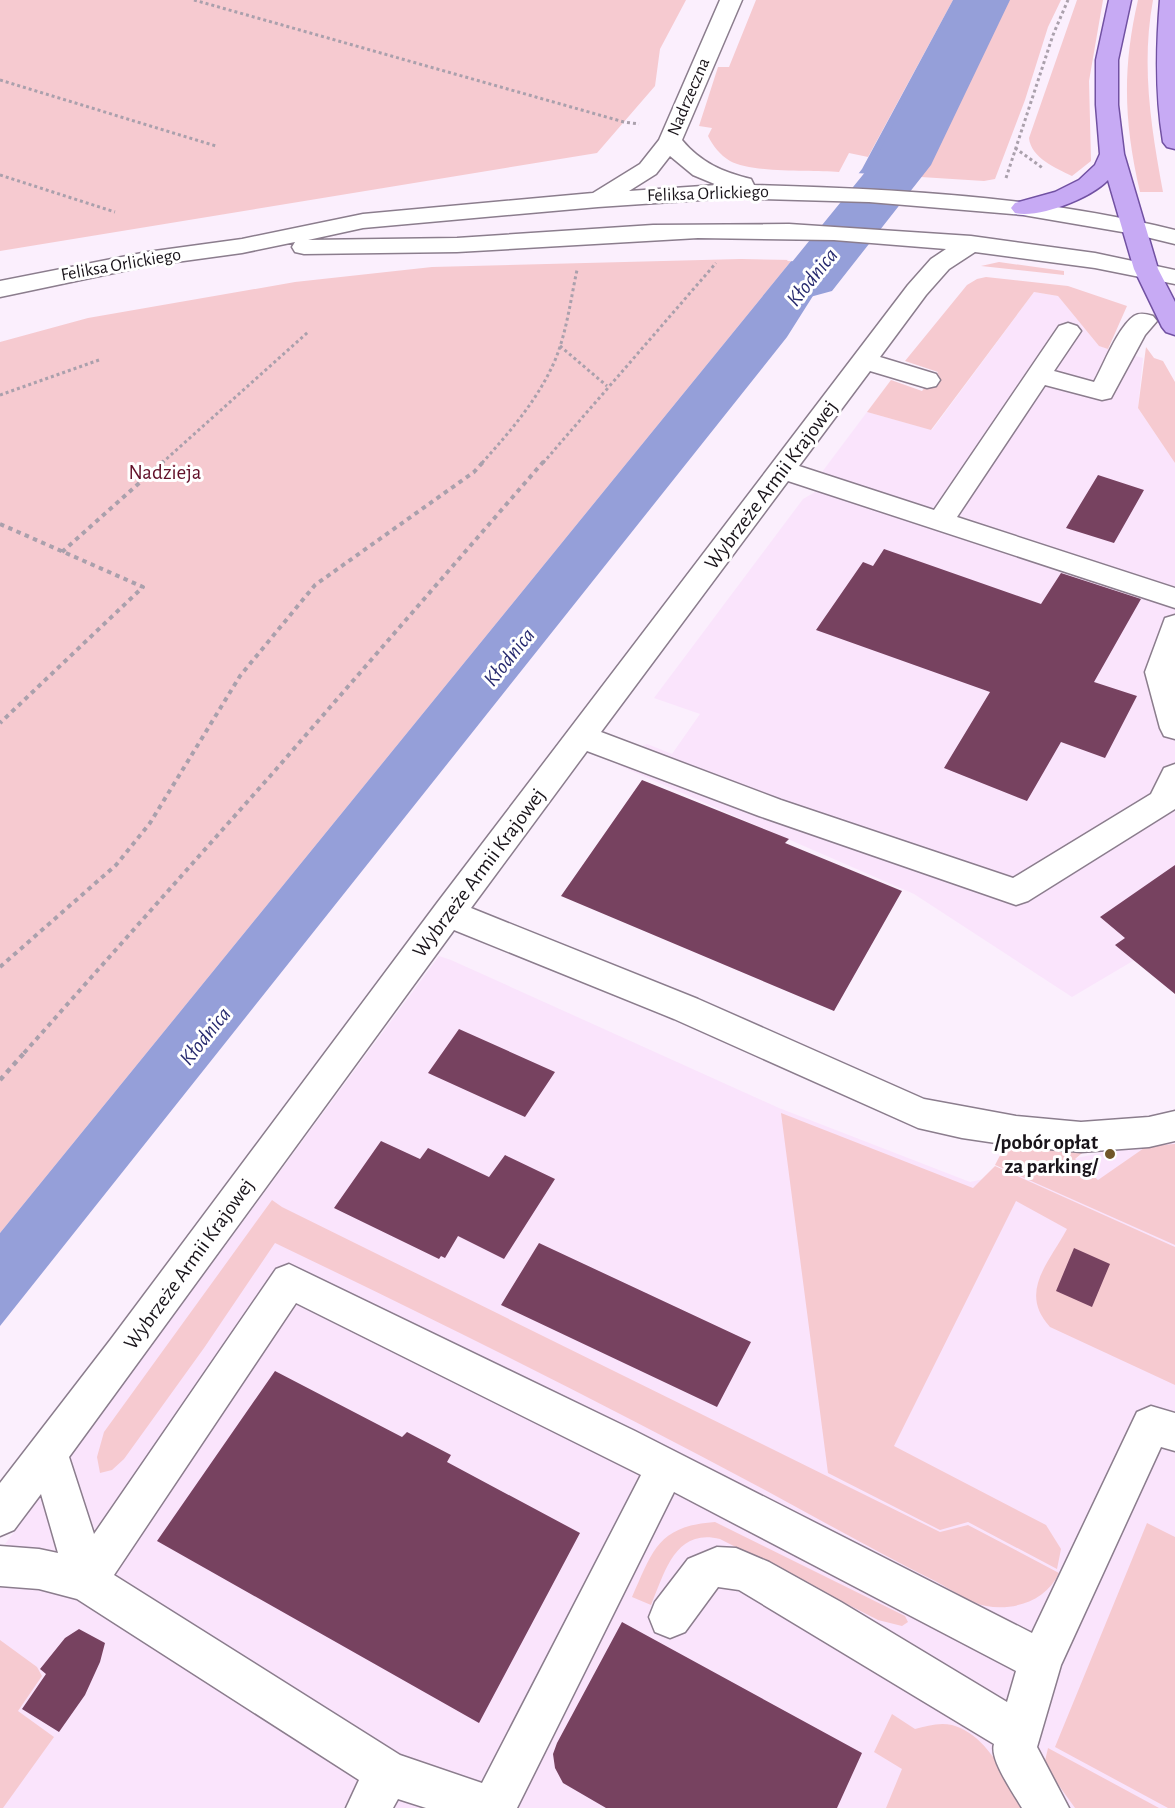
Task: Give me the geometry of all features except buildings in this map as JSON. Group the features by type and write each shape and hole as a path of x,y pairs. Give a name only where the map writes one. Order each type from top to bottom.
{"main road":[{"path":"1120,0 1107,60 1107,105 1112,154 1146,269 1175,327"},
{"path":"1172,0 1165,54 1170,121 1175,142"},
{"path":"1023,208 1066,197 1099,178 1112,154"}],"street":[{"name":"Nadrzeczna","path":"598,200 648,169 670,141 731,0"},
{"path":"670,141 687,162 716,178 740,184 795,191"},
{"name":"Feliksa Orlickiego","path":"0,289 147,259 242,246 363,221 598,200 731,191 795,191 1023,208 1134,227 1175,237"},
{"name":"Feliksa Orlickiego","path":"242,246 367,248 548,240 651,232 765,229 914,237 970,243 1146,269 1175,277"},
{"name":"Wybrzeże Armii Krajowej","path":"0,1516 125,1352 449,912 917,290 940,264 970,243"},
{"path":"1040,375 1102,392 1134,332 1144,321"},
{"path":"940,522 1068,331"},
{"path":"864,361 927,380"},
{"path":"782,470 1175,598"},
{"path":"1175,625 1160,672 1175,728"},
{"path":"582,737 770,808 1016,892 1162,802 1175,776"},
{"path":"449,912 477,926 686,1009 873,1095 918,1113 962,1124 1080,1137 1149,1131 1175,1125"},
{"path":"86,1581 289,1281 666,1467 1041,1661"},
{"path":"1047,1808 1014,1750 1041,1661 1163,1429"},
{"path":"48,1453 86,1581"},
{"path":"0,1566 39,1569 86,1581 378,1790 492,1808 666,1467"},
{"path":"670,1617 703,1573 717,1567 736,1569 754,1576 826,1617 1019,1734"}],"path":[{"path":"194,0 624,122"},
{"path":"1003,187 1053,34 1068,0"},
{"path":"0,80 216,146"},
{"path":"1015,148 1052,174"},
{"path":"0,175 115,212"},
{"path":"0,1080 272,774 718,260"},
{"path":"0,967 116,865 150,823 240,676 315,585 474,472 516,424 551,369 560,346 577,269"},
{"path":"62,552 308,332"},
{"path":"560,346 607,386"},
{"path":"0,395 99,360"},
{"path":"0,524 143,587 0,723"}],"shaded area":[{"path":"1034,292 1058,296 1099,346 1143,358 1138,408 1175,463 1175,936 1072,997 914,894 618,765 625,753 647,744 672,754 700,714 654,698 803,499 817,491 822,484 822,472 867,412 932,430"},
{"path":"439,956 779,1108 970,1182 1175,1136 1175,1808 0,1808 0,1551"}],"green space":[{"path":"0,0 686,0 660,49 655,86 597,153 0,251"},
{"path":"756,0 953,0 868,157 849,153 839,172 752,168 740,165 726,159 715,147 708,136 712,128 699,126 718,67 729,67"},
{"path":"1000,0 1061,0 1048,27 1025,100 995,179 984,181 889,175"},
{"path":"1077,0 1103,0 1089,81 1091,161 1072,176 1039,157 1029,138"},
{"path":"1138,0 1153,0 1148,48 1149,96 1163,192 1140,192 1131,143 1127,73"},
{"name":"Nadzieja","path":"741,259 792,260 0,1233 0,342 88,318 295,282 432,267"},
{"path":"999,262 1064,271 1064,275 981,266"},
{"path":"986,277 1068,286 1127,306 1108,349 1099,346 1058,296 1034,292 931,430 867,412 891,380 922,391 938,372 905,361 967,285"},
{"path":"1146,347 1154,358 1163,361 1175,382 1175,463 1138,408"},
{"path":"781,1113 973,1188 995,1166 1175,1247 1175,1385 1050,1327 1041,1314 1037,1302 1037,1290 1045,1266 1067,1229 1016,1201 894,1446 1046,1525 1061,1549 1057,1569 968,1522 940,1530 828,1473"},
{"path":"1007,1142 1088,1148 1075,1159 1098,1180 1147,1146 1175,1144 1175,1245 995,1165"},
{"path":"272,1200 282,1207 940,1532 968,1525 1059,1573 1046,1591 1028,1602 997,1607 974,1602 644,1426 275,1243 204,1348 124,1459 112,1470 100,1473 97,1457 104,1432"},
{"path":"715,1522 905,1616 908,1622 902,1626 878,1620 720,1539 705,1537 692,1540 682,1546 674,1556 661,1579 651,1605 632,1597 652,1554 660,1543 681,1529 696,1524"},
{"path":"1147,1523 1175,1537 1175,1808 1168,1808 1055,1747"},
{"path":"0,1640 37,1667 42,1676 18,1711 54,1737 3,1808 0,1808"},
{"path":"892,1714 915,1729 947,1724 964,1730 976,1738 995,1759 1023,1808 886,1808 902,1769 874,1752"},
{"path":"1048,1748 1159,1808 1075,1808 1052,1776 1045,1761"}],"water":[{"path":"953,0 1000,0 787,337 0,1326 0,1233 792,260 862,169"}],"pier":[{"path":"855,173 893,175 837,263 787,261"}],"waterway":[{"name":"Kłodnica","path":"810,278 902,165 983,0"}],"place":[{"name":"/pobór opłat za parking/","path":"1110,1154"}]}
